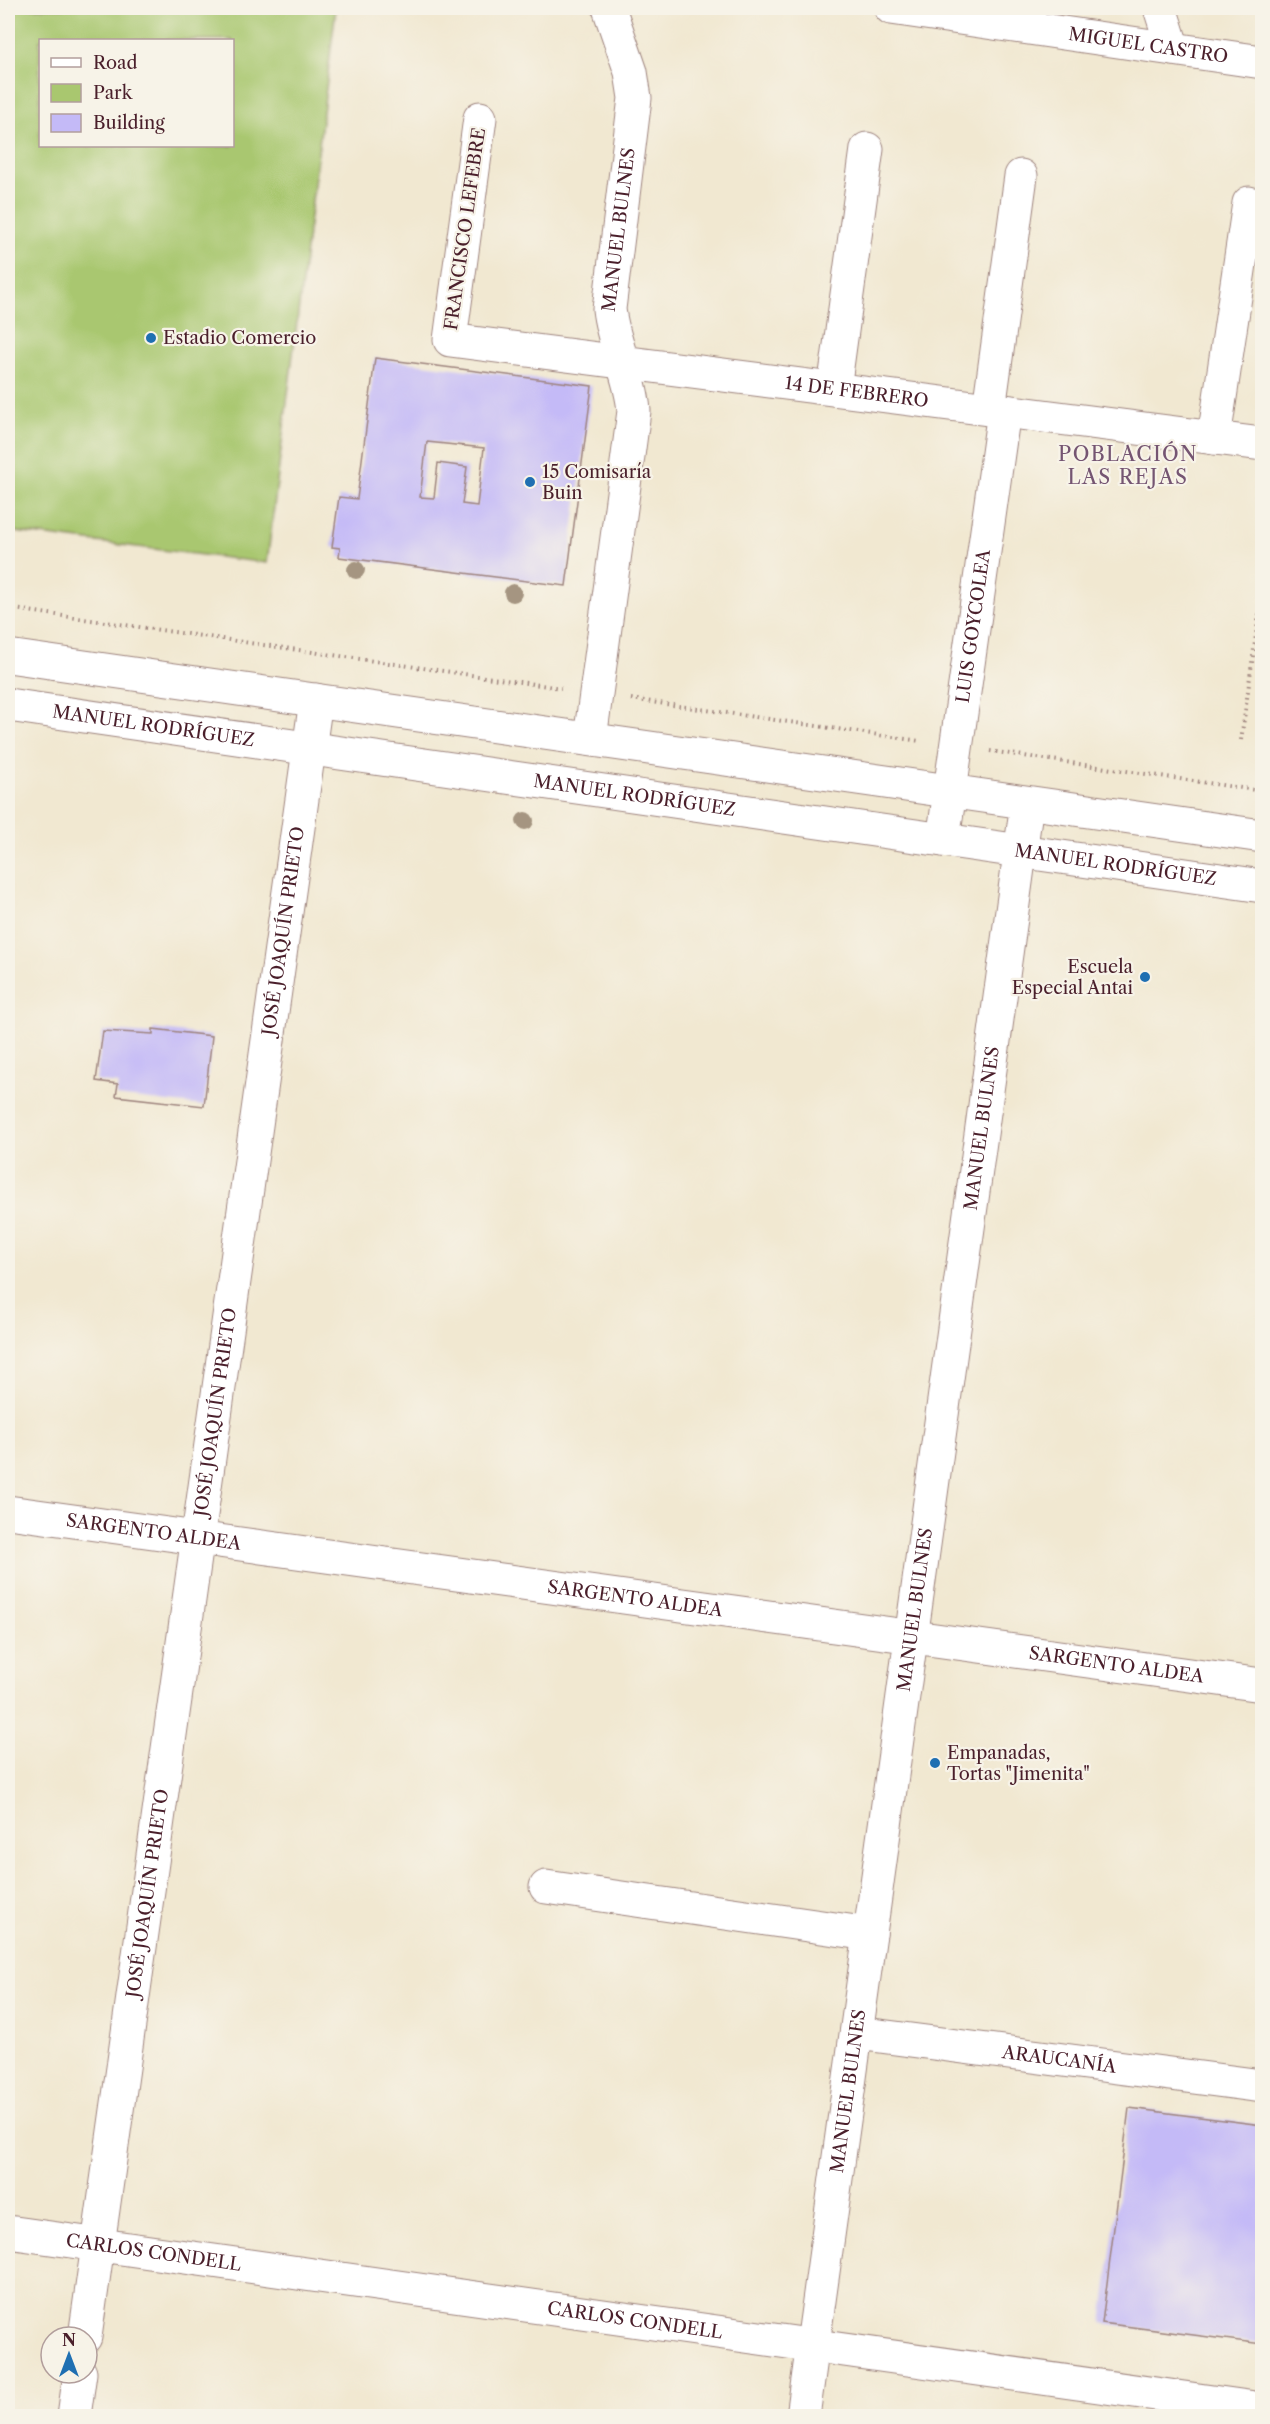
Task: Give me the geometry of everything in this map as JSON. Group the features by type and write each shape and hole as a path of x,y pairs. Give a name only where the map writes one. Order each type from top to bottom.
{"street":[{"name":"MANUEL BULNES","path":"590,739 634,430 633,393 612,332 610,297 635,98 631,72 609,8"},
{"name":"MIGUEL CASTRO","path":"891,8 1263,62"},
{"path":"1161,8 1173,49"},
{"name":"FRANCISCO LEFEBRE","path":"450,340 480,118"},
{"path":"834,389 867,148"},
{"name":"LUIS GOYCOLEA","path":"943,840 996,410 1021,176"},
{"path":"1214,438 1248,203"},
{"name":"14 DE FEBRERO","path":"450,340 1263,444"},
{"path":"8,656 1263,836"},
{"name":"JOSÉ JOAQUÍN PRIETO","path":"87,2325 316,700"},
{"name":"MANUEL RODRÍGUEZ","path":"8,705 1263,886"},
{"name":"MANUEL BULNES","path":"803,2416 1028,803"},
{"name":"SARGENTO ALDEA","path":"8,1512 1263,1685"},
{"path":"546,1887 870,1934"},
{"name":"ARAUCANÍA","path":"857,2033 1263,2086"},
{"name":"CARLOS CONDELL","path":"8,2232 1263,2409"},
{"path":"74,2416 78,2385"}],"path":[{"path":"1241,740 1263,593"},
{"path":"8,608 1263,791"}],"green space":[{"name":"Estadio Comercio","path":"8,8 336,8 267,563 8,531"}],"building":[{"name":"15 Comisaría Buin","path":"375,358 592,386 566,586 339,557 340,548 332,547 339,497 357,499","holes":["427,442 484,448 477,506 462,504 467,467 438,463 434,498 420,497"]},
{"path":"153,1029 212,1036 204,1106 116,1096 118,1084 96,1081 103,1031 153,1034"},
{"path":"1129,2108 1262,2125 1262,2344 1102,2323"}],"place":[{"name":"Estadio Comercio","path":"151,338"},
{"name":"15 Comisaría Buin","path":"530,482"},
{"name":"Escuela Especial Antai","path":"1145,977"},
{"name":"Empanadas, Tortas \"Jimenita\"","path":"935,1763"}],"district":[{"name":"POBLACIÓN LAS REJAS","path":"1128,466"}]}
